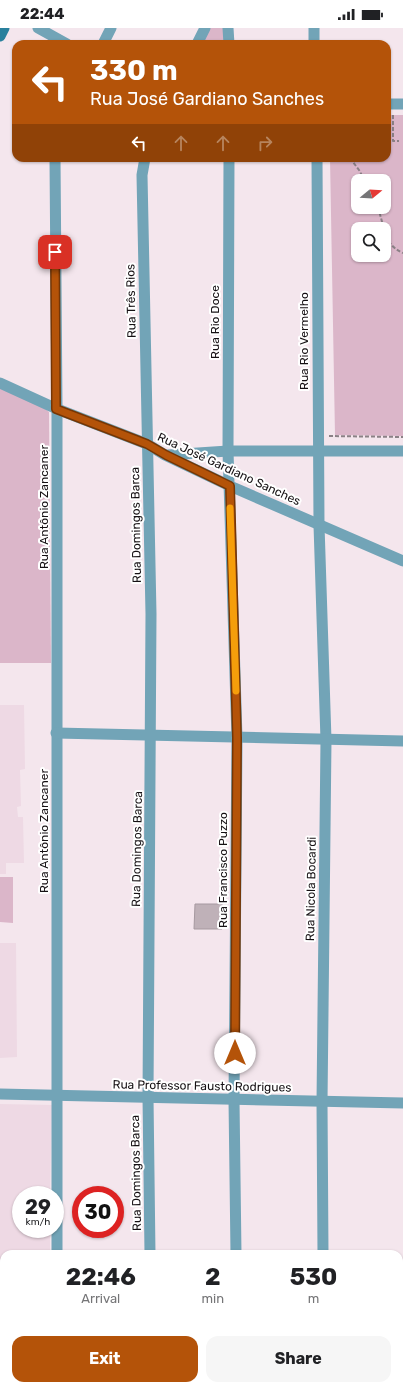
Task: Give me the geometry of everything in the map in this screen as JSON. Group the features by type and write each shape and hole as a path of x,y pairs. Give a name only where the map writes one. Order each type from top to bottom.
{"main road":[{"path":"0,36 4,28"}],"street":[{"path":"38,28 60,40"},
{"path":"105,40 111,28"},
{"path":"199,40 205,28"},
{"path":"228,28 229,40"},
{"path":"314,28 314,40"},
{"path":"391,104 403,104"},
{"name":"Rua Antônio Zancaner","path":"54,162 56,409 57,1250"},
{"name":"Rua Três Rios","path":"144,162 142,175 147,444"},
{"name":"Rua Rio Doce","path":"229,162 228,451 230,486"},
{"name":"Rua Rio Vermelho","path":"317,162 319,525"},
{"name":"Rua José Gardiano Sanches","path":"0,383 56,409 147,444 166,455 230,486 403,561"},
{"name":"Rua Domingos Barca","path":"147,444 150,530 151,736 148,1098 150,1250"},
{"path":"166,455 228,451 403,451"},
{"name":"Rua Francisco Puzzo","path":"230,486 237,738 234,1100 236,1250"},
{"name":"Rua Nicola Bocardi","path":"319,525 326,740 322,1102 323,1250"},
{"path":"56,733 403,742"},
{"name":"Rua Professor Fausto Rodrigues","path":"0,1094 403,1103"}],"path":[{"path":"393,115 393,141 399,141"},
{"path":"353,162 362,174"},
{"path":"391,245 397,251 403,253"},
{"path":"328,433 328,436 403,437"}],"shaded area":[{"path":"209,28 225,28 226,40 204,40"},
{"path":"391,115 403,115 403,436 335,435 330,162 391,162"},
{"path":"0,387 39,404 49,412 51,663 0,663"},
{"path":"0,705 24,705 25,769 20,770 21,806 17,807 18,817 23,817 24,863 6,863 6,874 0,874"},
{"path":"0,877 13,877 13,923 0,922"},
{"path":"0,943 16,943 17,1057 0,1058"},
{"path":"0,1104 52,1105 50,1186 12,1186 12,1238 50,1238 50,1250 0,1250"}],"building":[{"path":"195,904 222,904 222,929 194,929"}],"slow traffic":[{"path":"230,508 236,691"}],"route":[{"path":"55,252 56,409 147,444 166,455 230,486 237,738 235,1053"}]}
